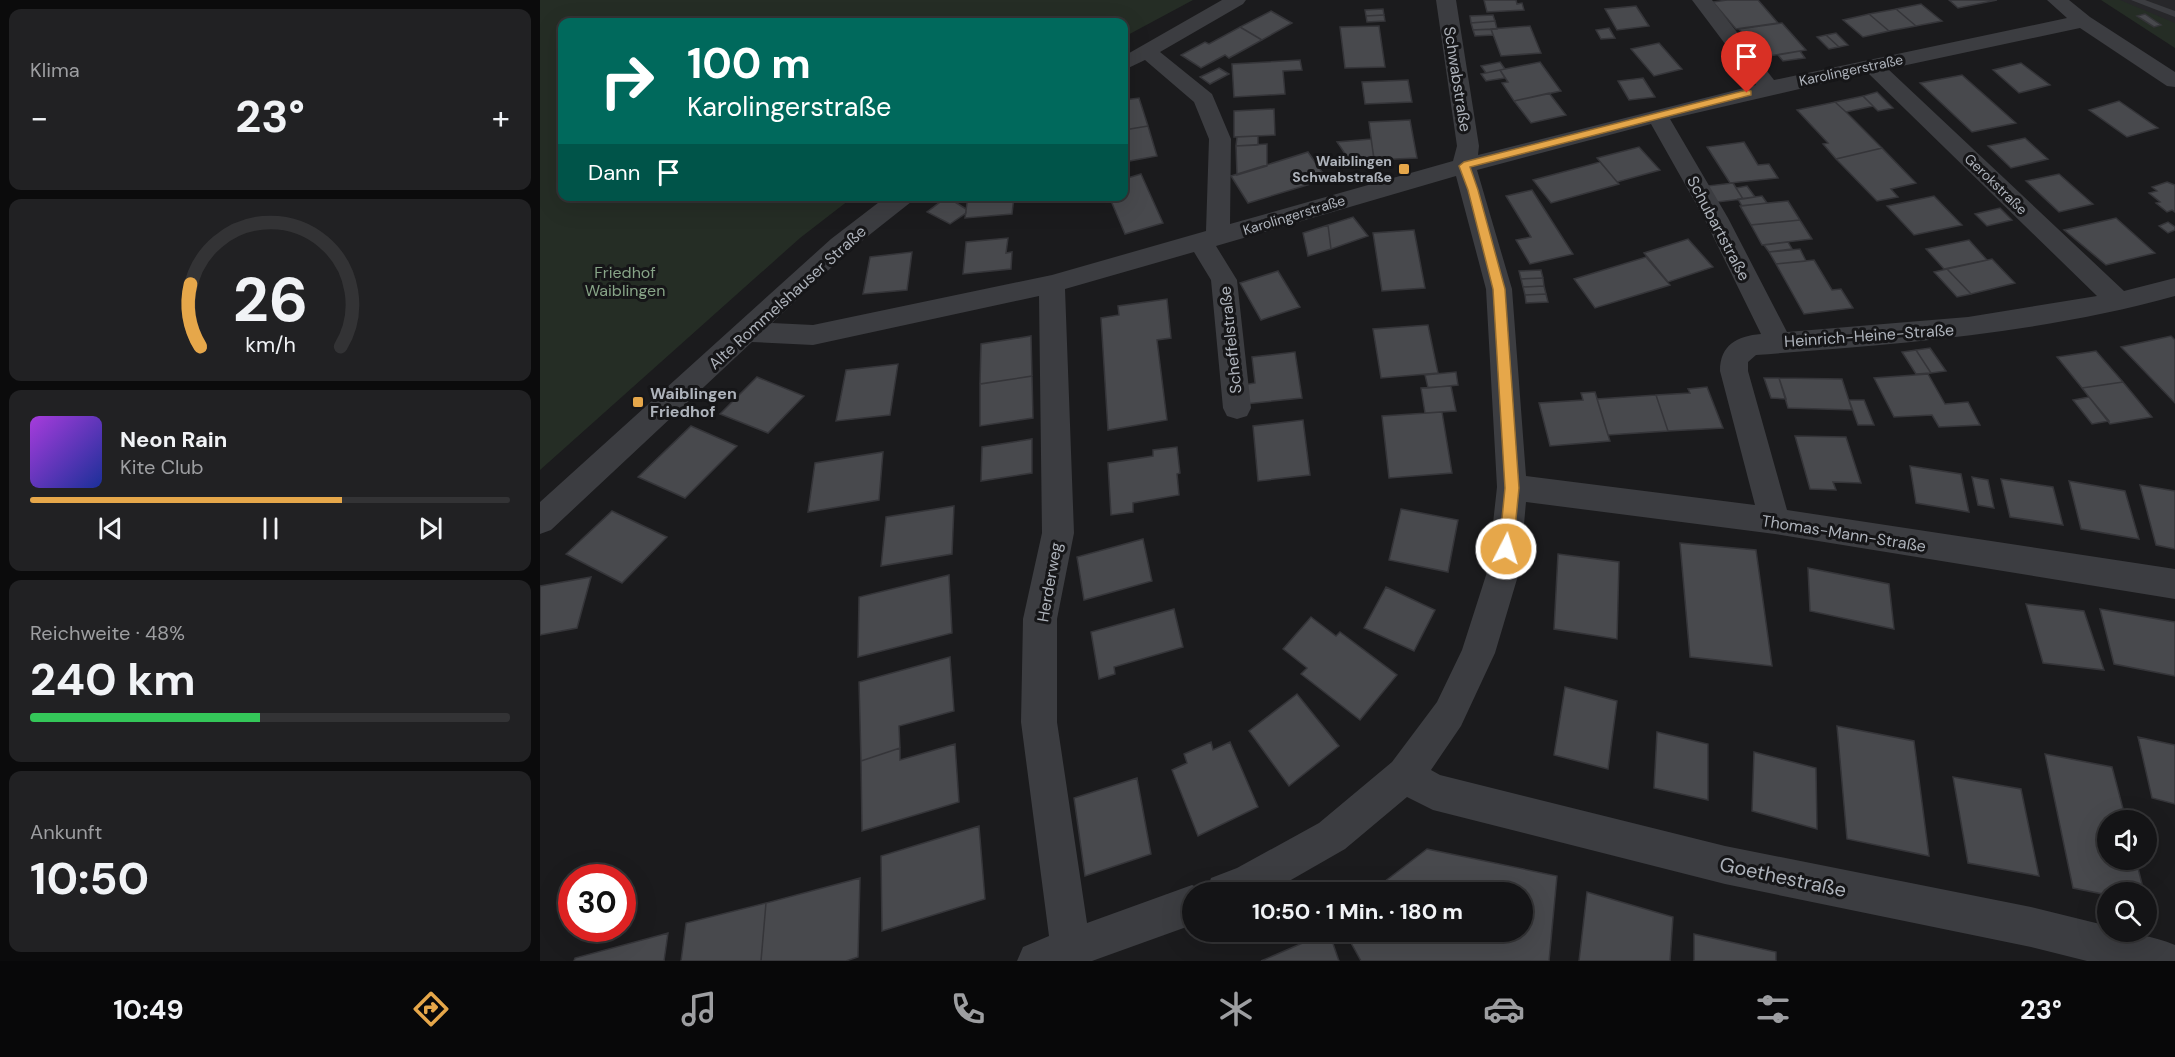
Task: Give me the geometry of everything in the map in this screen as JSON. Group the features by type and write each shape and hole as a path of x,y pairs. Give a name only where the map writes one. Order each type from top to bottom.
{"street":[{"path":"1128,62 1236,0"},
{"name":"Schwabstraße","path":"1251,882 1332,836 1405,776 1449,714 1478,652 1504,569 1512,488 1499,289 1473,190 1464,166 1468,146 1446,0"},
{"path":"1702,0 1770,88"},
{"path":"2057,0 2083,21 2175,81"},
{"name":"Karolingerstraße","path":"747,332 813,335 1052,284 1464,166 1657,115 1770,88 2083,21"},
{"path":"1147,51 1204,99 1220,139 1209,240"},
{"name":"Gerokstraße","path":"1873,66 2119,302"},
{"name":"Schubartstraße","path":"1657,115 1716,218 1779,342"},
{"name":"Alte Rommelshauser Straße","path":"540,521 840,245 897,201"},
{"name":"Scheffelstraße","path":"1209,240 1224,280 1237,408"},
{"name":"Herderweg","path":"1052,284 1058,533 1040,619 1039,722 1054,955"},
{"name":"Heinrich-Heine-Straße","path":"1775,521 1734,371 1734,358 1741,350 1758,343 1968,327 2119,302 2175,287"},
{"name":"Thomas-Mann-Straße","path":"1512,488 1775,521 2175,584"},
{"name":"Goethestraße","path":"1405,776 1433,792 1725,866 2031,927 2166,961"},
{"path":"1054,955 1182,908"}],"lane":[{"path":"2136,0 2175,14"},
{"path":"2147,0 2175,14"}],"shaded area":[{"path":"2105,0 2175,0 2175,47"}],"green space":[{"name":"Friedhof Waiblingen","path":"540,0 1193,0 1128,35 1128,18 558,18 558,201 848,201 800,238 540,470"},
{"path":"2101,0 2120,0 2175,23 2175,48"}],"building":[{"path":"1484,0 1516,0 1517,4 1522,3 1524,10 1487,12"},
{"path":"1758,0 1778,23 1736,29 1713,2"},
{"path":"1949,0 1997,0 1958,8"},
{"path":"1921,4 1942,21 1916,26 1896,9"},
{"path":"1636,6 1649,26 1617,30 1605,9"},
{"path":"1383,9 1384,15 1366,16 1365,10"},
{"path":"1896,9 1916,26 1889,31 1869,14"},
{"path":"1271,11 1292,23 1262,40 1240,27"},
{"path":"1869,14 1889,31 1863,37 1843,20"},
{"path":"2145,14 2161,25 2154,27 2137,16"},
{"path":"1384,15 1385,21 1367,22 1366,16"},
{"path":"1493,15 1495,21 1471,23 1470,16"},
{"path":"1495,21 1497,29 1473,30 1471,23"},
{"path":"1782,23 1806,50 1762,57 1739,29"},
{"path":"1379,26 1385,67 1345,68 1340,27"},
{"path":"1530,26 1541,53 1501,56 1491,29"},
{"path":"1240,27 1262,40 1229,58 1225,55 1201,68 1181,55 1205,42 1209,44"},
{"path":"1609,28 1615,38 1601,39 1596,30"},
{"path":"1491,29 1493,35 1475,36 1473,30"},
{"path":"1836,33 1848,45 1839,47 1826,35"},
{"path":"1826,35 1839,47 1829,49 1817,37"},
{"path":"1659,43 1682,69 1654,76 1631,49"},
{"path":"1800,51 1805,58 1783,61 1778,55"},
{"path":"1300,60 1302,70 1283,71 1285,94 1234,97 1232,64"},
{"path":"1500,62 1505,69 1486,73 1481,66"},
{"path":"1540,62 1561,91 1514,101 1502,83 1508,82 1500,70"},
{"path":"2021,63 2050,85 2019,93 1993,70"},
{"path":"1219,68 1229,74 1210,84 1200,77"},
{"path":"1500,70 1505,78 1486,81 1481,74"},
{"path":"1962,75 2016,123 1972,132 1920,83"},
{"path":"1643,78 1655,97 1629,100 1618,81"},
{"path":"1408,80 1412,102 1365,104 1362,82"},
{"path":"1877,92 1893,108 1878,111 1863,96"},
{"path":"1549,93 1566,115 1531,123 1514,101"},
{"path":"1863,96 1873,106 1846,112 1835,102"},
{"path":"1139,98 1148,126 1128,129 1128,99"},
{"path":"2119,101 2158,128 2127,137 2089,110"},
{"path":"1835,102 1882,148 1836,159 1823,144 1828,143 1797,110"},
{"path":"1274,109 1275,135 1234,137 1234,111"},
{"path":"1410,120 1417,158 1374,160 1369,122"},
{"path":"1148,126 1157,156 1128,161 1128,129"},
{"path":"1258,136 1258,145 1236,146 1237,137"},
{"path":"2025,138 2048,159 2011,168 1988,146"},
{"path":"1371,139 1374,158 1350,161 1337,142"},
{"path":"1744,142 1758,165 1769,164 1778,178 1730,183 1707,147"},
{"path":"1267,144 1267,166 1237,175 1236,146"},
{"path":"1639,147 1660,170 1617,182 1597,158"},
{"path":"1882,148 1916,183 1891,189 1898,197 1877,201 1836,159"},
{"path":"1308,152 1327,179 1248,203 1231,176"},
{"path":"1600,162 1619,184 1551,203 1533,180"},
{"path":"1141,174 1163,223 1125,234 1111,201 1128,201 1128,178"},
{"path":"2059,174 2093,204 2059,212 2026,181"},
{"path":"2167,182 2175,185 2175,212 2172,210 2167,212 2149,193 2157,191 2152,187"},
{"path":"1733,183 1743,199 1717,202 1707,186"},
{"path":"1747,186 1755,197 1743,199 1736,188"},
{"path":"1532,190 1573,254 1530,264 1516,240 1531,237 1506,196"},
{"path":"1762,196 1767,203 1742,206 1738,199"},
{"path":"1934,196 1962,225 1914,235 1887,206"},
{"path":"942,201 953,201 966,209 966,213 950,224 927,212"},
{"path":"967,201 1013,201 1012,214 965,218"},
{"path":"1788,201 1800,220 1751,225 1740,206"},
{"path":"2000,208 2012,220 1987,226 1975,214"},
{"path":"1353,217 1368,236 1331,249 1328,225"},
{"path":"2116,218 2155,253 2106,265 2064,230"},
{"path":"1800,220 1812,239 1762,245 1751,225"},
{"path":"2168,222 2175,227 2175,230 2168,233 2159,226"},
{"path":"1328,225 1331,249 1308,256 1303,233"},
{"path":"1414,230 1425,288 1382,291 1373,233"},
{"path":"1008,238 1006,253 1012,252 1011,269 963,274 966,242"},
{"path":"1688,239 1713,267 1668,282 1644,253"},
{"path":"1969,240 1987,260 1944,269 1926,249"},
{"path":"1788,242 1792,249 1769,252 1764,245"},
{"path":"1800,249 1806,261 1776,264 1769,252"},
{"path":"912,252 907,290 863,294 870,257"},
{"path":"1646,257 1670,285 1595,308 1574,279"},
{"path":"1992,259 2015,283 1971,294 1947,269"},
{"path":"1814,260 1832,290 1841,289 1853,308 1804,314 1776,264"},
{"path":"1947,269 1971,294 1957,297 1934,272"},
{"path":"1541,270 1543,278 1521,279 1519,271"},
{"path":"1278,271 1300,307 1261,320 1240,283"},
{"path":"1543,278 1544,286 1523,287 1521,279"},
{"path":"1544,286 1546,294 1525,295 1523,287"},
{"path":"1546,294 1548,302 1526,303 1525,295"},
{"path":"1167,299 1171,338 1157,340 1167,420 1108,430 1101,318 1119,315 1118,306"},
{"path":"1428,325 1438,373 1381,378 1373,329"},
{"path":"1031,336 1032,376 980,384 981,344"},
{"path":"2171,336 2175,340 2175,403 2121,347"},
{"path":"1930,348 1946,371 1931,373 1916,350"},
{"path":"1916,350 1931,373 1916,374 1902,352"},
{"path":"2096,351 2123,382 2082,388 2057,357"},
{"path":"1295,352 1302,398 1245,404 1243,385 1255,383 1252,357"},
{"path":"898,364 890,415 836,421 846,370"},
{"path":"1456,372 1458,385 1428,388 1425,375"},
{"path":"1928,374 1945,404 1968,402 1980,425 1939,427 1932,415 1894,417 1874,378"},
{"path":"1032,376 1033,418 980,426 980,384"},
{"path":"757,377 804,396 768,433 720,414"},
{"path":"1764,378 1779,378 1786,399 1771,398"},
{"path":"1779,378 1842,379 1852,410 1788,408"},
{"path":"2123,382 2152,417 2110,424 2082,388"},
{"path":"1451,386 1456,411 1425,413 1421,388"},
{"path":"1707,387 1723,428 1668,431 1656,395 1690,393 1688,389"},
{"path":"1595,392 1610,441 1550,446 1539,403 1583,400 1581,393"},
{"path":"1656,395 1668,431 1608,435 1597,399"},
{"path":"2089,397 2109,421 2092,424 2073,400"},
{"path":"1849,400 1864,400 1874,425 1858,425"},
{"path":"1442,412 1452,473 1389,478 1382,416"},
{"path":"1303,420 1310,475 1258,481 1253,426"},
{"path":"691,426 737,446 685,498 638,477"},
{"path":"1795,436 1846,437 1861,483 1833,482 1836,490 1810,489"},
{"path":"1032,439 1032,473 981,481 982,447"},
{"path":"1177,447 1180,473 1177,474 1179,495 1133,503 1133,512 1111,515 1108,463 1153,456 1153,450"},
{"path":"883,452 879,500 808,512 815,463"},
{"path":"1910,466 1961,474 1969,512 1916,503"},
{"path":"1972,477 1988,480 1994,508 1978,505"},
{"path":"2001,479 2053,487 2063,525 2010,517"},
{"path":"2069,481 2125,491 2139,539 2081,529"},
{"path":"2140,485 2175,491 2175,549 2156,545"},
{"path":"954,506 952,554 881,566 886,517"},
{"path":"1401,509 1458,520 1448,572 1389,560"},
{"path":"612,511 667,537 622,583 566,554"},
{"path":"1143,539 1152,581 1084,600 1077,557"},
{"path":"1680,543 1756,550 1772,666 1690,657"},
{"path":"1558,554 1619,562 1617,639 1554,629"},
{"path":"1808,568 1889,584 1894,629 1810,611"},
{"path":"949,575 952,633 858,657 859,597"},
{"path":"591,577 577,628 540,635 540,586"},
{"path":"1386,587 1435,610 1414,651 1364,628"},
{"path":"2026,604 2084,611 2104,670 2043,663"},
{"path":"1174,609 1183,647 1114,667 1115,674 1099,679 1091,632"},
{"path":"2100,609 2175,622 2175,676 2114,664"},
{"path":"1311,617 1336,636 1340,632 1397,675 1360,720 1301,674 1307,668 1283,649"},
{"path":"950,657 954,711 899,726 900,748 861,761 859,682"},
{"path":"1565,687 1617,701 1608,769 1554,755"},
{"path":"1297,694 1339,746 1289,786 1249,731"},
{"path":"1837,726 1914,741 1929,856 1847,839"},
{"path":"1657,732 1708,744 1708,800 1654,788"},
{"path":"2138,737 2175,745 2175,804 2152,798"},
{"path":"1211,742 1213,750 1230,742 1258,807 1198,836 1172,770 1187,763 1184,754"},
{"path":"955,744 959,802 862,831 861,761 900,748 900,760"},
{"path":"1754,752 1816,768 1817,829 1752,811"},
{"path":"2045,754 2112,767 2123,810 2097,810 2097,870 2138,870 2142,882 2097,882 2097,893 2073,888"},
{"path":"1953,777 2021,789 2039,876 1968,863"},
{"path":"1137,778 1151,854 1085,876 1074,798"},
{"path":"979,826 985,899 882,931 881,856"},
{"path":"1427,849 1557,876 1549,961 1361,961 1351,942 1533,942 1533,882 1384,882"},
{"path":"860,878 858,957 846,961 761,961 766,903"},
{"path":"1587,892 1673,917 1670,961 1579,961"},
{"path":"766,903 761,961 681,961 686,923"},
{"path":"668,933 664,961 574,961 575,958"},
{"path":"1694,934 1776,952 1776,961 1694,961"},
{"path":"1305,942 1332,942 1339,961 1261,961"}],"place":[{"name":"Waiblingen Schwabstraße","path":"1404,169"},
{"name":"Waiblingen Friedhof","path":"638,402"}],"route":[{"path":"1506,549 1512,488 1499,289 1473,190 1464,166 1747,93"}]}
